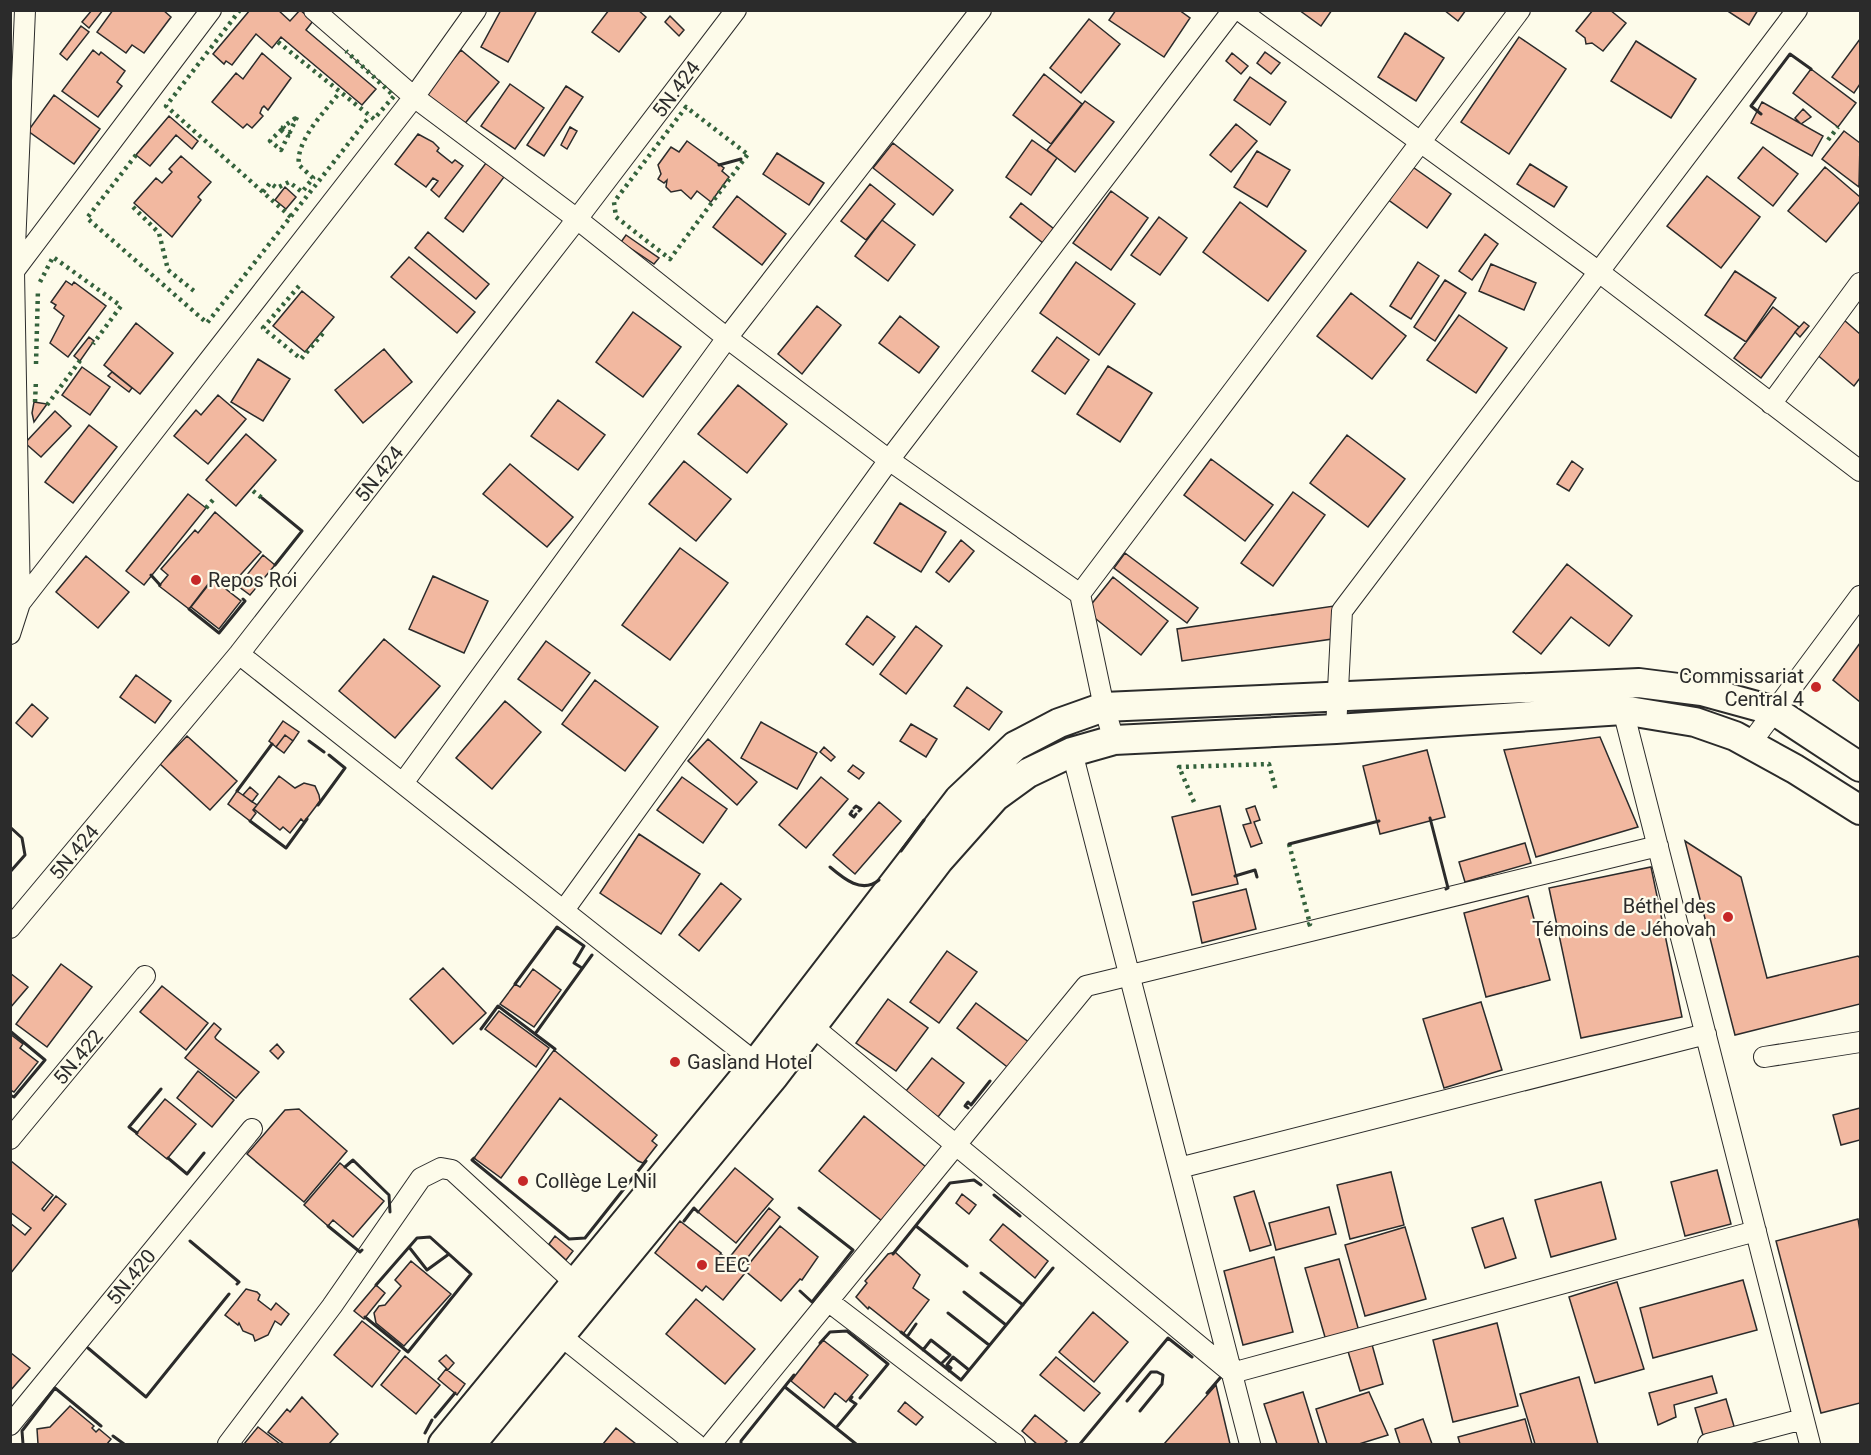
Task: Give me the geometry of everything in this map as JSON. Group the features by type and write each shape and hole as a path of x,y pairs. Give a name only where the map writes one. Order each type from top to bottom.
{"main road":[{"path":"471,1444 552,1329 574,1282 756,1063 959,799 1015,746 1059,723 1104,707 1639,683 1702,691 1775,711 1860,767"},
{"path":"443,1444 552,1329 812,1026 939,860 995,798 1028,773 1072,752 1114,740 1335,729 1623,710 1695,722 1736,736 1795,769 1860,810"}],"street":[{"path":"10,634 20,603 14,271 26,10"},
{"path":"14,271 211,10"},
{"path":"315,10 414,97 578,219 727,338 889,460 1080,594 1104,707 1114,740"},
{"path":"20,603 414,97 476,10"},
{"name":"5N.424","path":"10,928 239,654 578,219 736,10"},
{"path":"403,783 727,338 981,10"},
{"path":"564,910 889,460 1233,10"},
{"path":"1239,10 1599,272 1860,471"},
{"path":"1080,594 1520,10"},
{"path":"1335,729 1342,610 1797,10"},
{"path":"1771,404 1860,283"},
{"path":"1750,744 1860,596"},
{"path":"239,654 756,1063"},
{"path":"1623,710 1810,1444"},
{"path":"1072,752 1250,1444"},
{"path":"711,1444 1086,986 1658,846"},
{"name":"5N.422","path":"10,1138 145,976"},
{"path":"812,1026 1232,1373"},
{"path":"1179,1168 1706,1034"},
{"path":"1764,1057 1860,1042"},
{"name":"5N.420","path":"10,1425 252,1129"},
{"path":"228,1444 332,1306 421,1178 441,1168 452,1170 574,1282"},
{"path":"1232,1373 1756,1231"},
{"path":"828,1301 1015,1444"},
{"path":"552,1329 696,1444"},
{"path":"1708,1444 1803,1419"}],"building":[{"path":"92,10 103,10 89,28 82,22"},
{"path":"113,10 163,10 171,17 144,53 132,45 126,53 97,32"},
{"path":"250,10 278,10 290,21 300,10 313,21 306,30 376,89 362,105 281,37 272,48 256,34 232,65 226,61 224,64 213,54"},
{"path":"501,10 537,10 508,62 481,47"},
{"path":"609,10 638,10 646,17 619,52 592,32"},
{"path":"1116,10 1179,10 1190,18 1164,57 1109,20"},
{"path":"1299,10 1332,10 1321,26"},
{"path":"1444,10 1466,10 1458,21"},
{"path":"1593,10 1610,10 1626,23 1603,51 1592,43 1586,44 1585,38 1576,31"},
{"path":"1726,10 1758,10 1749,25"},
{"path":"670,16 684,30 679,36 665,22"},
{"path":"1089,19 1120,44 1081,93 1050,68"},
{"path":"81,26 89,32 67,60 60,54"},
{"path":"1405,33 1444,58 1416,101 1378,77"},
{"path":"1519,37 1566,69 1509,154 1461,122"},
{"path":"1860,39 1860,84 1854,93 1832,77"},
{"path":"1636,41 1696,79 1671,118 1611,81"},
{"path":"93,50 99,55 101,52 125,71 117,82 122,86 98,117 62,91"},
{"path":"461,50 499,82 462,127 423,95"},
{"path":"1265,52 1280,63 1271,74 1257,63"},
{"path":"262,53 291,78 268,110 264,106 262,108 260,113 263,116 252,128 247,124 243,128 212,102 236,73 243,79"},
{"path":"1232,53 1248,66 1241,74 1226,61"},
{"path":"1811,69 1856,103 1838,127 1793,93"},
{"path":"1044,74 1082,104 1051,144 1013,115"},
{"path":"1250,77 1286,102 1270,125 1234,100"},
{"path":"510,84 544,108 515,149 481,126"},
{"path":"566,86 583,97 544,156 527,145"},
{"path":"54,95 100,129 74,164 28,131"},
{"path":"1085,101 1114,122 1075,172 1047,150"},
{"path":"1762,102 1823,136 1812,156 1751,123"},
{"path":"1803,109 1811,117 1801,124 1795,118"},
{"path":"169,116 198,141 192,149 176,135 150,166 136,155"},
{"path":"1236,124 1257,141 1231,172 1210,155"},
{"path":"570,127 577,131 567,149 561,145"},
{"path":"1844,131 1860,143 1859,187 1822,159"},
{"path":"418,134 433,142 439,148 437,151 452,163 455,160 463,166 439,197 431,190 438,181 433,178 426,187 395,164"},
{"path":"1032,140 1057,158 1031,195 1006,177"},
{"path":"687,141 724,168 722,171 729,177 711,202 697,191 691,199 681,190 671,192 666,187 667,180 664,183 658,179 661,174 658,165 671,147 679,152"},
{"path":"893,143 953,190 933,215 873,168"},
{"path":"1763,147 1798,174 1773,206 1738,178"},
{"path":"1257,151 1290,170 1267,207 1234,187"},
{"path":"777,153 824,183 809,205 763,174"},
{"path":"181,156 211,182 198,197 201,200 172,237 134,203 156,178 162,183 172,172 169,169"},
{"path":"486,163 504,177 463,232 445,218"},
{"path":"1407,163 1451,194 1427,228 1383,196"},
{"path":"1530,164 1567,187 1554,207 1517,184"},
{"path":"1825,167 1860,197 1860,201 1826,242 1788,211"},
{"path":"1707,176 1760,217 1721,268 1667,226"},
{"path":"870,184 895,204 866,240 841,221"},
{"path":"285,187 296,197 286,209 275,200"},
{"path":"1111,191 1148,218 1111,270 1073,243"},
{"path":"737,196 786,234 762,265 713,227"},
{"path":"1240,202 1306,251 1268,301 1203,252"},
{"path":"1021,203 1054,229 1043,243 1010,217"},
{"path":"1159,217 1187,238 1160,275 1131,255"},
{"path":"882,220 915,245 888,281 855,256"},
{"path":"428,232 489,284 476,299 415,248"},
{"path":"1485,234 1498,244 1472,280 1459,271"},
{"path":"626,235 659,258 654,264 621,242"},
{"path":"409,257 475,312 457,333 391,277"},
{"path":"1076,262 1135,304 1099,355 1040,313"},
{"path":"1418,262 1439,276 1411,319 1390,306"},
{"path":"1491,264 1536,283 1524,310 1479,291"},
{"path":"1735,271 1776,298 1746,342 1705,315"},
{"path":"1445,280 1466,293 1435,341 1414,327"},
{"path":"66,281 72,285 74,282 106,306 68,357 50,343 64,316 54,308 56,305 51,302"},
{"path":"302,291 334,317 305,352 273,326"},
{"path":"1351,293 1406,336 1372,379 1317,336"},
{"path":"817,306 841,325 802,374 778,354"},
{"path":"1773,307 1799,327 1761,378 1734,358"},
{"path":"633,312 681,347 643,397 596,362"},
{"path":"1459,315 1507,348 1476,393 1427,360"},
{"path":"900,316 939,347 919,373 879,343"},
{"path":"1844,320 1860,334 1860,378 1854,386 1815,353"},
{"path":"1804,322 1809,326 1800,337 1795,332"},
{"path":"136,323 173,353 140,394 104,365"},
{"path":"89,337 94,341 80,361 74,356"},
{"path":"1057,337 1089,360 1065,394 1032,371"},
{"path":"384,349 412,382 363,423 335,390"},
{"path":"258,359 290,379 263,421 231,402"},
{"path":"1108,366 1152,393 1120,442 1077,414"},
{"path":"82,367 110,387 90,415 62,395"},
{"path":"112,372 132,388 129,392 108,376"},
{"path":"738,385 787,424 747,473 698,434"},
{"path":"218,395 246,419 208,464 174,436 196,410 201,415"},
{"path":"558,400 605,435 578,470 531,436"},
{"path":"34,402 47,404 34,422 32,413"},
{"path":"55,411 71,426 41,457 25,443"},
{"path":"89,425 117,447 73,503 45,482"},
{"path":"246,434 276,460 236,506 206,480"},
{"path":"1347,435 1405,479 1368,527 1310,483"},
{"path":"1211,459 1273,505 1245,541 1184,495"},
{"path":"684,461 731,499 696,541 649,504"},
{"path":"1572,461 1583,469 1569,491 1557,484"},
{"path":"510,464 573,517 547,547 483,494"},
{"path":"1293,492 1325,515 1273,586 1241,563"},
{"path":"188,494 206,508 144,585 126,571"},
{"path":"900,503 946,532 921,572 874,543"},
{"path":"215,512 261,552 234,582 227,576 220,584 212,579 189,609 159,586 168,575 161,569 195,530 198,533"},
{"path":"961,540 974,551 949,582 936,572"},
{"path":"680,548 728,583 670,660 622,625"},
{"path":"1125,553 1198,608 1187,623 1114,568"},
{"path":"263,555 275,565 250,595 238,586"},
{"path":"86,556 129,592 98,628 56,592"},
{"path":"1567,564 1632,616 1609,646 1571,617 1541,654 1513,632"},
{"path":"433,576 488,601 464,653 409,629"},
{"path":"1113,577 1168,621 1141,655 1086,611"},
{"path":"213,579 241,601 219,629 191,607"},
{"path":"1334,606 1339,638 1182,661 1177,629"},
{"path":"867,616 895,637 873,665 846,644"},
{"path":"916,626 942,646 906,694 880,674"},
{"path":"384,639 440,686 395,738 339,691"},
{"path":"546,641 590,673 562,711 518,679"},
{"path":"1860,643 1860,702 1833,680"},
{"path":"136,675 171,701 155,723 120,697"},
{"path":"595,680 658,727 625,771 562,724"},
{"path":"967,687 1002,712 989,730 954,706"},
{"path":"505,701 541,732 492,789 456,758"},
{"path":"32,704 48,718 32,737 16,723"},
{"path":"283,721 299,732 293,741 285,735 276,747 269,741"},
{"path":"761,722 817,753 797,789 741,758"},
{"path":"911,724 937,739 926,757 900,741"},
{"path":"285,735 293,741 284,753 276,747"},
{"path":"187,736 237,781 210,810 160,764"},
{"path":"1600,737 1638,827 1536,857 1504,750"},
{"path":"708,739 757,782 737,805 688,761"},
{"path":"824,747 835,757 831,761 820,752"},
{"path":"1427,750 1445,817 1380,834 1363,766"},
{"path":"853,765 864,773 859,779 848,771"},
{"path":"279,776 295,788 304,783 315,786 319,795 320,801 304,822 301,819 290,833 283,827 280,830 254,809"},
{"path":"682,777 727,809 703,843 657,810"},
{"path":"821,777 848,799 806,848 779,825"},
{"path":"250,787 258,794 252,802 243,795"},
{"path":"237,791 257,805 253,810 256,813 250,821 228,804"},
{"path":"879,802 901,821 855,874 833,855"},
{"path":"1220,806 1238,884 1192,895 1172,817"},
{"path":"1255,806 1260,820 1254,822 1262,843 1251,847 1243,825 1251,823 1246,809"},
{"path":"639,834 700,874 661,934 600,893"},
{"name":"Béthel des Témoins de Jéhovah","path":"1685,841 1741,877 1767,978 1858,956 1860,958 1860,1004 1735,1035"},
{"path":"1525,843 1531,863 1465,882 1459,862"},
{"path":"1651,867 1682,1017 1581,1038 1549,888"},
{"path":"721,883 741,899 699,951 679,935"},
{"path":"1246,889 1256,929 1202,943 1193,902"},
{"path":"1528,896 1550,980 1486,997 1464,913"},
{"path":"947,951 977,972 939,1023 910,1002"},
{"path":"61,964 92,987 47,1047 16,1024"},
{"path":"443,968 486,1013 453,1044 410,999"},
{"path":"533,969 561,990 534,1027 500,1004 515,984 520,987"},
{"path":"10,973 28,987 10,1008"},
{"path":"162,986 208,1023 186,1050 140,1012"},
{"path":"888,999 928,1028 896,1071 856,1043"},
{"path":"1481,1002 1502,1070 1444,1088 1423,1019"},
{"path":"976,1003 1030,1043 1010,1069 957,1028"},
{"path":"499,1011 549,1048 536,1067 485,1029"},
{"path":"214,1023 221,1029 216,1039 259,1072 236,1098 185,1058"},
{"path":"10,1034 23,1044 20,1048 38,1062 14,1092 10,1090"},
{"path":"277,1044 284,1052 278,1059 270,1051"},
{"path":"554,1050 657,1135 652,1141 657,1145 643,1163 560,1098 501,1178 474,1158"},
{"path":"932,1058 964,1083 938,1117 933,1113 931,1116 907,1098 910,1094 906,1091"},
{"path":"198,1071 234,1100 212,1127 177,1098"},
{"path":"165,1099 196,1124 167,1159 136,1134"},
{"path":"1860,1108 1860,1140 1841,1145 1833,1115"},
{"path":"299,1109 347,1151 304,1202 247,1154 285,1110"},
{"path":"864,1116 926,1167 882,1221 819,1171"},
{"path":"11,1161 53,1195 42,1209 44,1211 56,1196 66,1204 10,1274 10,1223 25,1235 31,1228 10,1212"},
{"path":"340,1163 384,1201 353,1237 333,1220 328,1226 304,1205"},
{"path":"735,1168 773,1199 736,1243 698,1212"},
{"path":"1717,1170 1731,1224 1685,1236 1671,1182"},
{"path":"1391,1172 1404,1225 1350,1239 1337,1185"},
{"path":"1601,1182 1616,1239 1551,1257 1535,1200"},
{"path":"1254,1191 1271,1245 1250,1251 1234,1197"},
{"path":"962,1194 976,1205 969,1214 956,1203"},
{"path":"1329,1207 1336,1234 1276,1250 1269,1223"},
{"path":"769,1208 780,1217 740,1267 729,1258"},
{"path":"1503,1218 1516,1258 1485,1268 1472,1228"},
{"path":"1858,1219 1860,1231 1860,1403 1821,1413 1776,1241"},
{"name":"EEC","path":"680,1221 721,1253 719,1256 721,1254 745,1273 723,1300 706,1286 702,1291 655,1253"},
{"path":"1003,1224 1048,1261 1035,1278 990,1240"},
{"path":"780,1226 818,1257 802,1280 800,1279 781,1301 744,1270"},
{"path":"1405,1227 1426,1299 1365,1316 1345,1245"},
{"path":"555,1236 573,1251 566,1260 549,1244"},
{"path":"895,1252 920,1275 913,1288 929,1300 903,1334 869,1307 868,1309 856,1297 867,1283 865,1281 888,1254"},
{"path":"1274,1257 1293,1332 1243,1345 1224,1271"},
{"path":"1339,1259 1360,1335 1327,1344 1305,1268"},
{"path":"411,1261 451,1294 404,1346 376,1323 374,1313 379,1306 385,1305 401,1286 395,1280"},
{"path":"1743,1280 1757,1330 1653,1358 1640,1308"},
{"path":"1617,1282 1644,1369 1595,1383 1569,1297"},
{"path":"376,1285 385,1293 364,1319 354,1311"},
{"path":"246,1289 257,1292 260,1295 258,1300 271,1310 276,1303 289,1314 281,1325 275,1321 268,1335 255,1341 253,1335 243,1331 239,1323 238,1325 225,1315"},
{"path":"696,1299 755,1349 725,1384 666,1334"},
{"path":"1093,1312 1128,1342 1094,1382 1059,1352"},
{"path":"362,1321 400,1351 372,1387 334,1355"},
{"path":"1497,1323 1518,1406 1453,1422 1433,1340"},
{"path":"823,1340 868,1375 846,1402 835,1393 824,1408 791,1381"},
{"path":"1371,1341 1383,1384 1360,1391 1347,1348"},
{"path":"10,1353 30,1368 10,1391"},
{"path":"446,1355 454,1363 448,1370 439,1361"},
{"path":"405,1356 440,1385 416,1414 381,1385"},
{"path":"1056,1357 1100,1393 1084,1411 1040,1375"},
{"path":"446,1369 465,1384 457,1395 438,1379"},
{"path":"1712,1376 1717,1393 1674,1405 1676,1417 1658,1425 1649,1393"},
{"path":"1579,1377 1598,1444 1535,1444 1520,1394"},
{"path":"1216,1385 1230,1444 1164,1444"},
{"path":"1303,1392 1319,1444 1277,1444 1264,1404"},
{"path":"1369,1392 1388,1435 1359,1444 1327,1444 1316,1409"},
{"path":"302,1397 338,1434 329,1444 284,1444 268,1432 287,1409 290,1412"},
{"path":"1726,1399 1736,1433 1705,1442 1695,1408"},
{"path":"905,1402 923,1417 916,1425 898,1411"},
{"path":"70,1406 94,1426 92,1428 96,1432 99,1429 111,1439 107,1444 38,1444 37,1429 50,1427"},
{"path":"1035,1415 1067,1441 1064,1444 1037,1444 1022,1431"},
{"path":"1423,1419 1432,1444 1400,1444 1395,1429"},
{"path":"1525,1419 1532,1444 1460,1444 1458,1437"},
{"path":"258,1427 280,1444 244,1444"},
{"path":"616,1428 636,1444 603,1444"}],"hedge":[{"path":"240,10 166,106 291,217"},
{"path":"278,42 374,119 394,96 346,51"},
{"path":"263,192 270,183 277,188 289,182 302,192 313,178 299,165 302,146 313,126 340,92"},
{"path":"746,153 686,107 614,202 616,217 670,259 748,154"},
{"path":"136,155 87,218 207,323 370,116"},
{"path":"297,117 290,132 283,127 297,117"},
{"path":"1828,140 1838,127"},
{"path":"281,130 288,136 281,150 270,141 281,130"},
{"path":"133,207 159,233 168,270 194,291"},
{"path":"40,282 53,257 121,306 93,344"},
{"path":"299,286 263,328 301,359 324,332"},
{"path":"36,364 38,289"},
{"path":"47,405 82,358"},
{"path":"35,402 36,380"},
{"path":"253,491 262,498"},
{"path":"206,508 213,500"},
{"path":"1194,802 1179,767 1269,764 1276,791"},
{"path":"1289,844 1310,924 1307,925"}],"wall":[{"path":"1761,114 1751,106 1790,54 1811,69"},
{"path":"719,165 741,159"},
{"path":"262,498 302,531 275,565"},
{"path":"151,575 160,585"},
{"path":"189,609 219,633 245,601 243,599"},
{"path":"309,741 324,752"},
{"path":"237,791 272,744"},
{"path":"318,805 345,768 329,755"},
{"path":"854,808 856,806 861,809 859,811"},
{"path":"852,811 850,814 854,817 856,814"},
{"path":"1430,818 1448,888 1446,889"},
{"path":"250,821 286,848 307,819"},
{"path":"901,851 924,820"},
{"path":"1289,844 1379,821"},
{"path":"10,827 22,838 25,855 10,872"},
{"path":"830,867 847,880 860,885 866,886 879,880"},
{"path":"1235,876 1255,870 1257,877"},
{"path":"515,984 557,927 584,946 574,963 582,968"},
{"path":"535,1034 592,955"},
{"path":"481,1029 498,1006 555,1049"},
{"path":"10,1031 45,1060 14,1097 10,1095"},
{"path":"968,1108 965,1106 968,1102 971,1105 990,1081"},
{"path":"137,1133 129,1127 161,1089"},
{"path":"168,1158 187,1174 204,1153"},
{"path":"474,1158 472,1160 569,1239 585,1238 646,1161"},
{"path":"345,1167 353,1160 389,1195 390,1212"},
{"path":"893,1254 950,1183 974,1180 981,1185"},
{"path":"994,1195 1020,1216"},
{"path":"684,1221 694,1208 698,1212"},
{"path":"799,1208 853,1250 812,1302 800,1291"},
{"path":"328,1226 360,1252 362,1250"},
{"path":"916,1226 967,1266"},
{"path":"365,1317 408,1352 471,1274 430,1237 417,1238 376,1285"},
{"path":"190,1241 239,1282 237,1284"},
{"path":"409,1247 427,1270 449,1254"},
{"path":"901,1332 961,1380 1053,1268"},
{"path":"981,1273 1023,1305"},
{"path":"964,1292 1006,1325"},
{"path":"88,1348 146,1397 229,1294"},
{"path":"948,1313 989,1345"},
{"path":"907,1337 916,1324"},
{"path":"820,1343 830,1332 847,1331 888,1364 860,1398"},
{"path":"1080,1444 1168,1338 1192,1357"},
{"path":"923,1350 931,1340 950,1355 941,1364"},
{"path":"949,1371 951,1368 947,1365 953,1357 969,1370"},
{"path":"1127,1401 1151,1372 1163,1375 1162,1384 1140,1411"},
{"path":"741,1444 741,1441 794,1375"},
{"path":"1207,1393 1220,1378"},
{"path":"785,1387 856,1444"},
{"path":"23,1444 22,1431 55,1388 101,1426"},
{"path":"435,1417 455,1393"},
{"path":"836,1428 856,1404 850,1400 852,1397"},
{"path":"425,1433 432,1420"},
{"path":"113,1436 124,1444"}],"place":[{"name":"Repos Roi","path":"196,580"},
{"name":"Commissariat Central 4","path":"1816,687"},
{"name":"Béthel des Témoins de Jéhovah","path":"1728,917"},
{"name":"Gasland Hotel","path":"675,1062"},
{"name":"Collège Le Nil","path":"523,1181"},
{"name":"EEC","path":"702,1265"}]}
